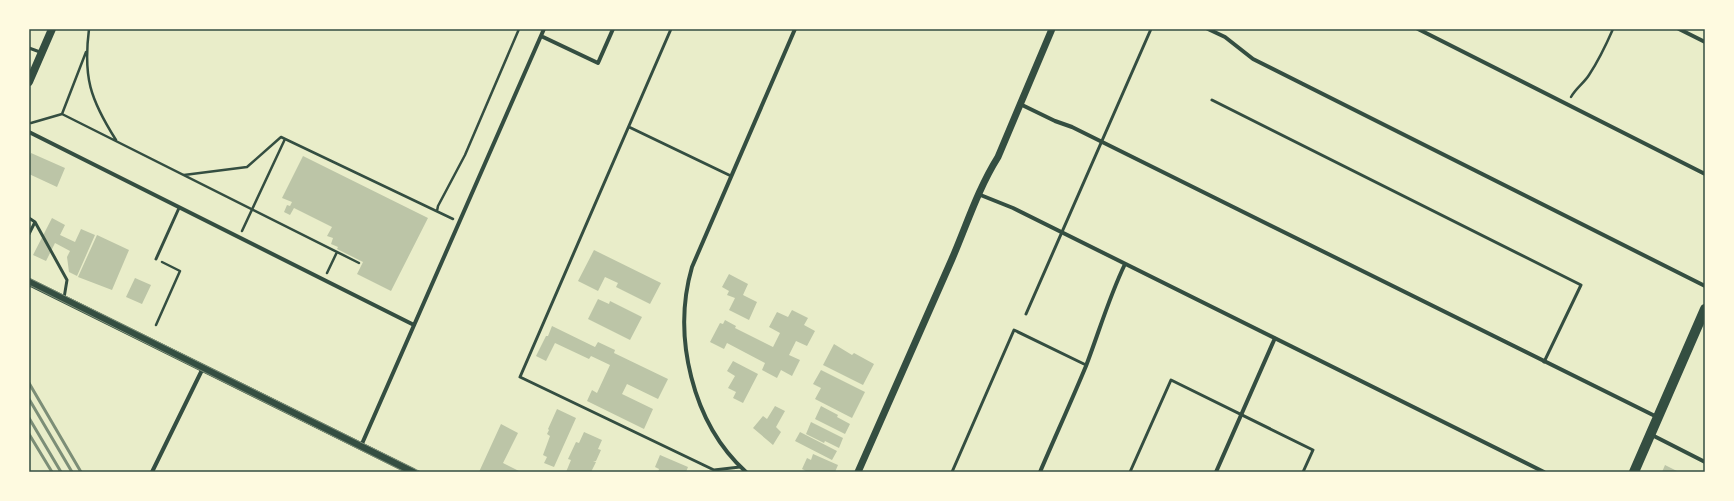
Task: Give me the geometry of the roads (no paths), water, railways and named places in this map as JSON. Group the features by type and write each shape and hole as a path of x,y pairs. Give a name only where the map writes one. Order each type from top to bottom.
{"main road":[{"path":"29,82 52,29"},
{"path":"29,282 413,472"},
{"path":"1634,472 1705,310"}],"street":[{"path":"361,446 544,29"},
{"path":"541,36 598,63 613,29"},
{"path":"746,472 740,467 719,441 698,397 688,360 684,314 685,297 692,267 795,29"},
{"path":"858,472 953,257 978,194 988,172 998,157 1052,29"},
{"path":"1208,29 1225,37 1253,58 1705,286"},
{"path":"1418,29 1705,174"},
{"path":"1679,29 1705,42"},
{"path":"1020,104 1102,142 1657,418"},
{"path":"29,132 414,325"},
{"path":"978,194 1013,208 1544,472"},
{"path":"1040,472 1086,365 1094,340 1109,305 1112,293 1125,264"},
{"path":"1216,472 1275,338"},
{"path":"152,472 203,368"},
{"path":"1650,434 1705,462"}],"lane":[{"path":"672,29 520,377 714,470 740,467"},
{"path":"1026,314 1151,29"},
{"path":"29,48 42,53"},
{"path":"1212,100 1581,285 1544,362"},
{"path":"629,127 731,176"},
{"path":"156,259 179,208"},
{"path":"29,218 35,222 67,280 64,299"},
{"path":"29,234 35,222"},
{"path":"952,472 1014,330 1086,365"},
{"path":"1130,472 1171,380 1313,450 1304,472"}],"tram line":[{"path":"29,278 421,472"},
{"path":"29,285 405,472"}],"railway":[{"path":"29,383 81,472"},
{"path":"29,399 72,472"},
{"path":"29,418 61,472"},
{"path":"29,434 52,472"}]}
